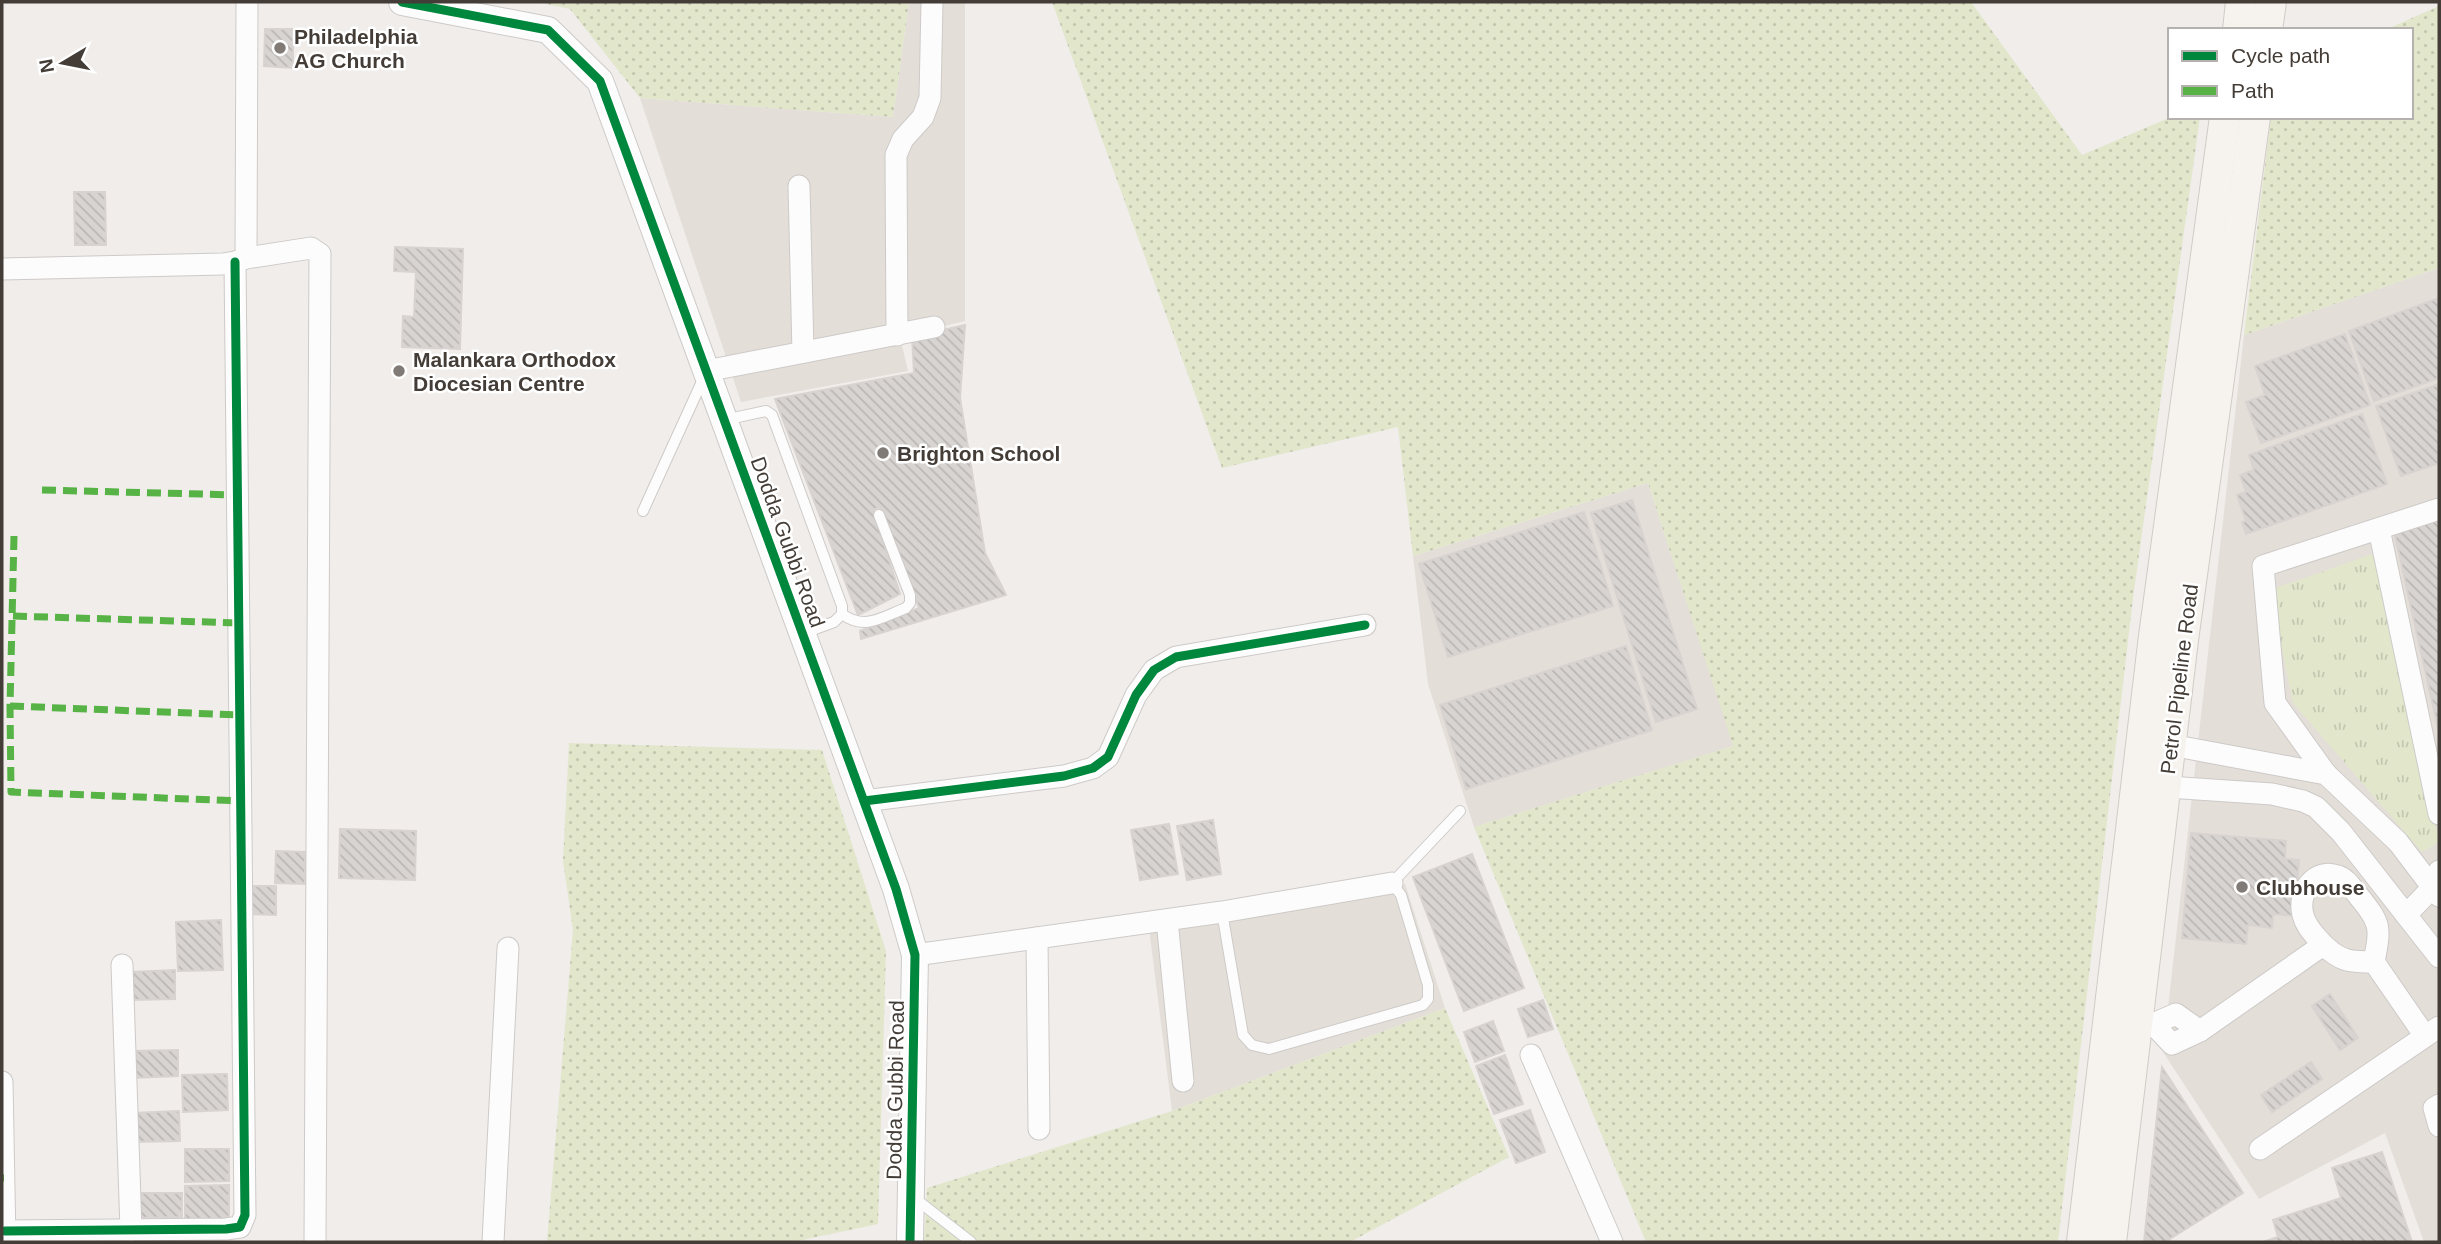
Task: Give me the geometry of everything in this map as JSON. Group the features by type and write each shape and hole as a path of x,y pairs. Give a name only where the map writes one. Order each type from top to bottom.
{"main road":[{"path":"2238,28 2241,2"},
{"path":"2267,28 2271,2"},
{"name":"Petrol Pipeline Road","path":"2111,1242 2152,786 2157,745 2183,640 2227,209 2225,119"},
{"name":"Petrol Pipeline Road","path":"2227,209 2254,119"},
{"name":"Petrol Pipeline Road","path":"2082,1242 2133,1020"}],"street":[{"path":"2,1082 5,1237 240,1227 246,1214 241,260 247,2"},
{"name":"Dodda Gubbi Road","path":"402,2 548,30 600,81 896,889 915,955 910,1242"},
{"path":"897,335 895,155 903,139 923,117 930,98 932,2"},
{"path":"799,186 803,352"},
{"path":"2,270 241,260 310,248 320,254 315,1242"},
{"path":"706,371 933,327"},
{"path":"2406,915 2437,885 2398,842 2326,774 2275,703 2263,566 2439,509"},
{"path":"2379,529 2439,814"},
{"path":"864,801 1064,776 1093,768 1108,757 1136,695 1154,670 1176,657 1365,625"},
{"path":"2157,745 2326,774"},
{"path":"2152,786 2272,794 2316,807 2342,832 2439,957"},
{"path":"2260,1149 2432,1032 2374,962 2345,960 2322,945 2302,914 2305,890 2312,880 2329,874 2346,880 2375,917 2379,929 2374,962"},
{"path":"915,955 1222,912 1392,883"},
{"path":"1167,920 1183,1081"},
{"path":"1037,938 1039,1129"},
{"path":"2133,1020 2176,1014 2200,1031 2322,945"},
{"path":"494,1242 508,948"},
{"path":"121,965 131,1230"},
{"path":"1531,1055 1612,1242"},
{"path":"2439,1105 2434,1108 2439,1126"}],"lane":[{"path":"643,511 706,371"},
{"path":"724,420 766,411 772,415 842,606 842,614 834,622 802,633"},
{"path":"842,614 853,622 865,623 906,608 910,603 910,594 878,515"},
{"path":"1222,912 1243,1035 1252,1045 1269,1049 1423,1005 1428,999 1428,985 1401,895 1392,883 1460,811"},
{"path":"911,1195 971,1242"}],"shaded area":[{"path":"909,2 965,2 965,321 900,337 908,371 741,402 640,98 893,117"},
{"path":"2439,268 2439,1242 2424,1242 2385,1133 2259,1199 2163,1052 2244,335"},
{"path":"1648,483 1734,746 1474,827 1428,684 1413,556"},
{"path":"1405,884 1445,1008 1172,1111 1149,928"}],"green space":[{"path":"537,2 909,2 893,117 640,98 570,9"},
{"path":"1052,2 1971,2 2082,155 2168,118 2200,119 2133,598 2058,1242 1646,1242 1474,827 1733,746 1648,483 1413,556 1398,427 1222,468"},
{"path":"2439,6 2439,268 2244,335 2271,119 2413,119 2413,28 2390,28"},
{"path":"2381,551 2439,842 2422,852 2293,703 2270,590"},
{"path":"569,743 822,750 886,951 878,1224 793,1242 547,1242 573,930 563,861"},
{"path":"1445,1008 1509,1157 1350,1242 924,1242 927,1188 1172,1111"}],"building":[{"path":"265,29 293,29 293,68 264,66"},
{"path":"74,192 105,192 106,245 75,245"},
{"path":"395,247 463,249 460,349 402,347 403,316 414,317 416,272 394,271"},
{"path":"2439,298 2439,378 2374,401 2349,331"},
{"name":"Brighton School","path":"965,325 960,398 985,553 1006,595 861,639 860,631 919,608 880,507 873,510 900,594 858,615 775,399 914,373 912,337"},
{"path":"2345,334 2370,405 2261,443 2246,402 2265,395 2255,366"},
{"path":"2439,384 2439,463 2401,476 2376,406"},
{"path":"2362,414 2387,484 2246,534 2242,522 2246,521 2237,495 2246,492 2240,475 2254,470 2249,455"},
{"path":"1632,500 1697,709 1656,722 1591,513"},
{"path":"1584,512 1613,606 1448,657 1419,564"},
{"path":"2439,520 2439,733 2394,531"},
{"path":"1626,646 1652,730 1466,789 1440,705"},
{"path":"1213,820 1221,874 1187,880 1177,826"},
{"path":"1169,824 1178,874 1140,880 1131,830"},
{"path":"340,829 416,831 415,880 339,878"},
{"name":"Clubhouse","path":"2191,833 2286,841 2285,859 2299,860 2295,916 2273,914 2272,928 2248,925 2246,944 2182,938"},
{"path":"276,851 305,852 305,884 275,883"},
{"path":"1472,854 1524,988 1464,1011 1413,877"},
{"path":"246,886 276,886 276,915 246,914"},
{"path":"221,920 223,970 178,971 176,922"},
{"path":"175,970 175,999 132,1000 131,972"},
{"path":"2330,994 2358,1038 2340,1050 2312,1006"},
{"path":"1543,1000 1553,1029 1528,1037 1518,1009"},
{"path":"1493,1021 1504,1051 1475,1062 1464,1032"},
{"path":"178,1050 178,1076 132,1078 131,1051"},
{"path":"1505,1055 1523,1104 1494,1114 1476,1066"},
{"path":"2311,1062 2322,1079 2272,1112 2261,1095"},
{"path":"2162,1067 2243,1193 2165,1242 2144,1242"},
{"path":"227,1074 228,1110 183,1112 182,1075"},
{"path":"1530,1110 1545,1152 1516,1163 1500,1120"},
{"path":"179,1111 180,1141 133,1142 132,1113"},
{"path":"185,1149 229,1149 229,1181 185,1182"},
{"path":"2382,1152 2412,1242 2263,1242 2278,1237 2273,1220 2341,1198 2332,1168"},
{"path":"229,1185 229,1219 185,1219 185,1186"},
{"path":"134,1193 182,1193 182,1217 134,1218"}],"marked path":[{"path":"42,490 238,495"},
{"path":"14,536 11,792 241,801"},
{"path":"13,616 239,623"},
{"path":"10,706 240,715"}],"cycle path":[{"path":"402,2 548,30 600,81 896,889 915,955 910,1242"},
{"path":"5,1231 226,1229 240,1227 245,1215 235,262"},
{"path":"864,801 1064,776 1093,768 1108,757 1136,695 1154,670 1176,657 1365,625"}],"place":[{"name":"Philadelphia AG Church","path":"280,48"},
{"name":"Malankara Orthodox Diocesian Centre","path":"399,371"},
{"name":"Brighton School","path":"883,453"},
{"name":"Clubhouse","path":"2242,887"}]}
